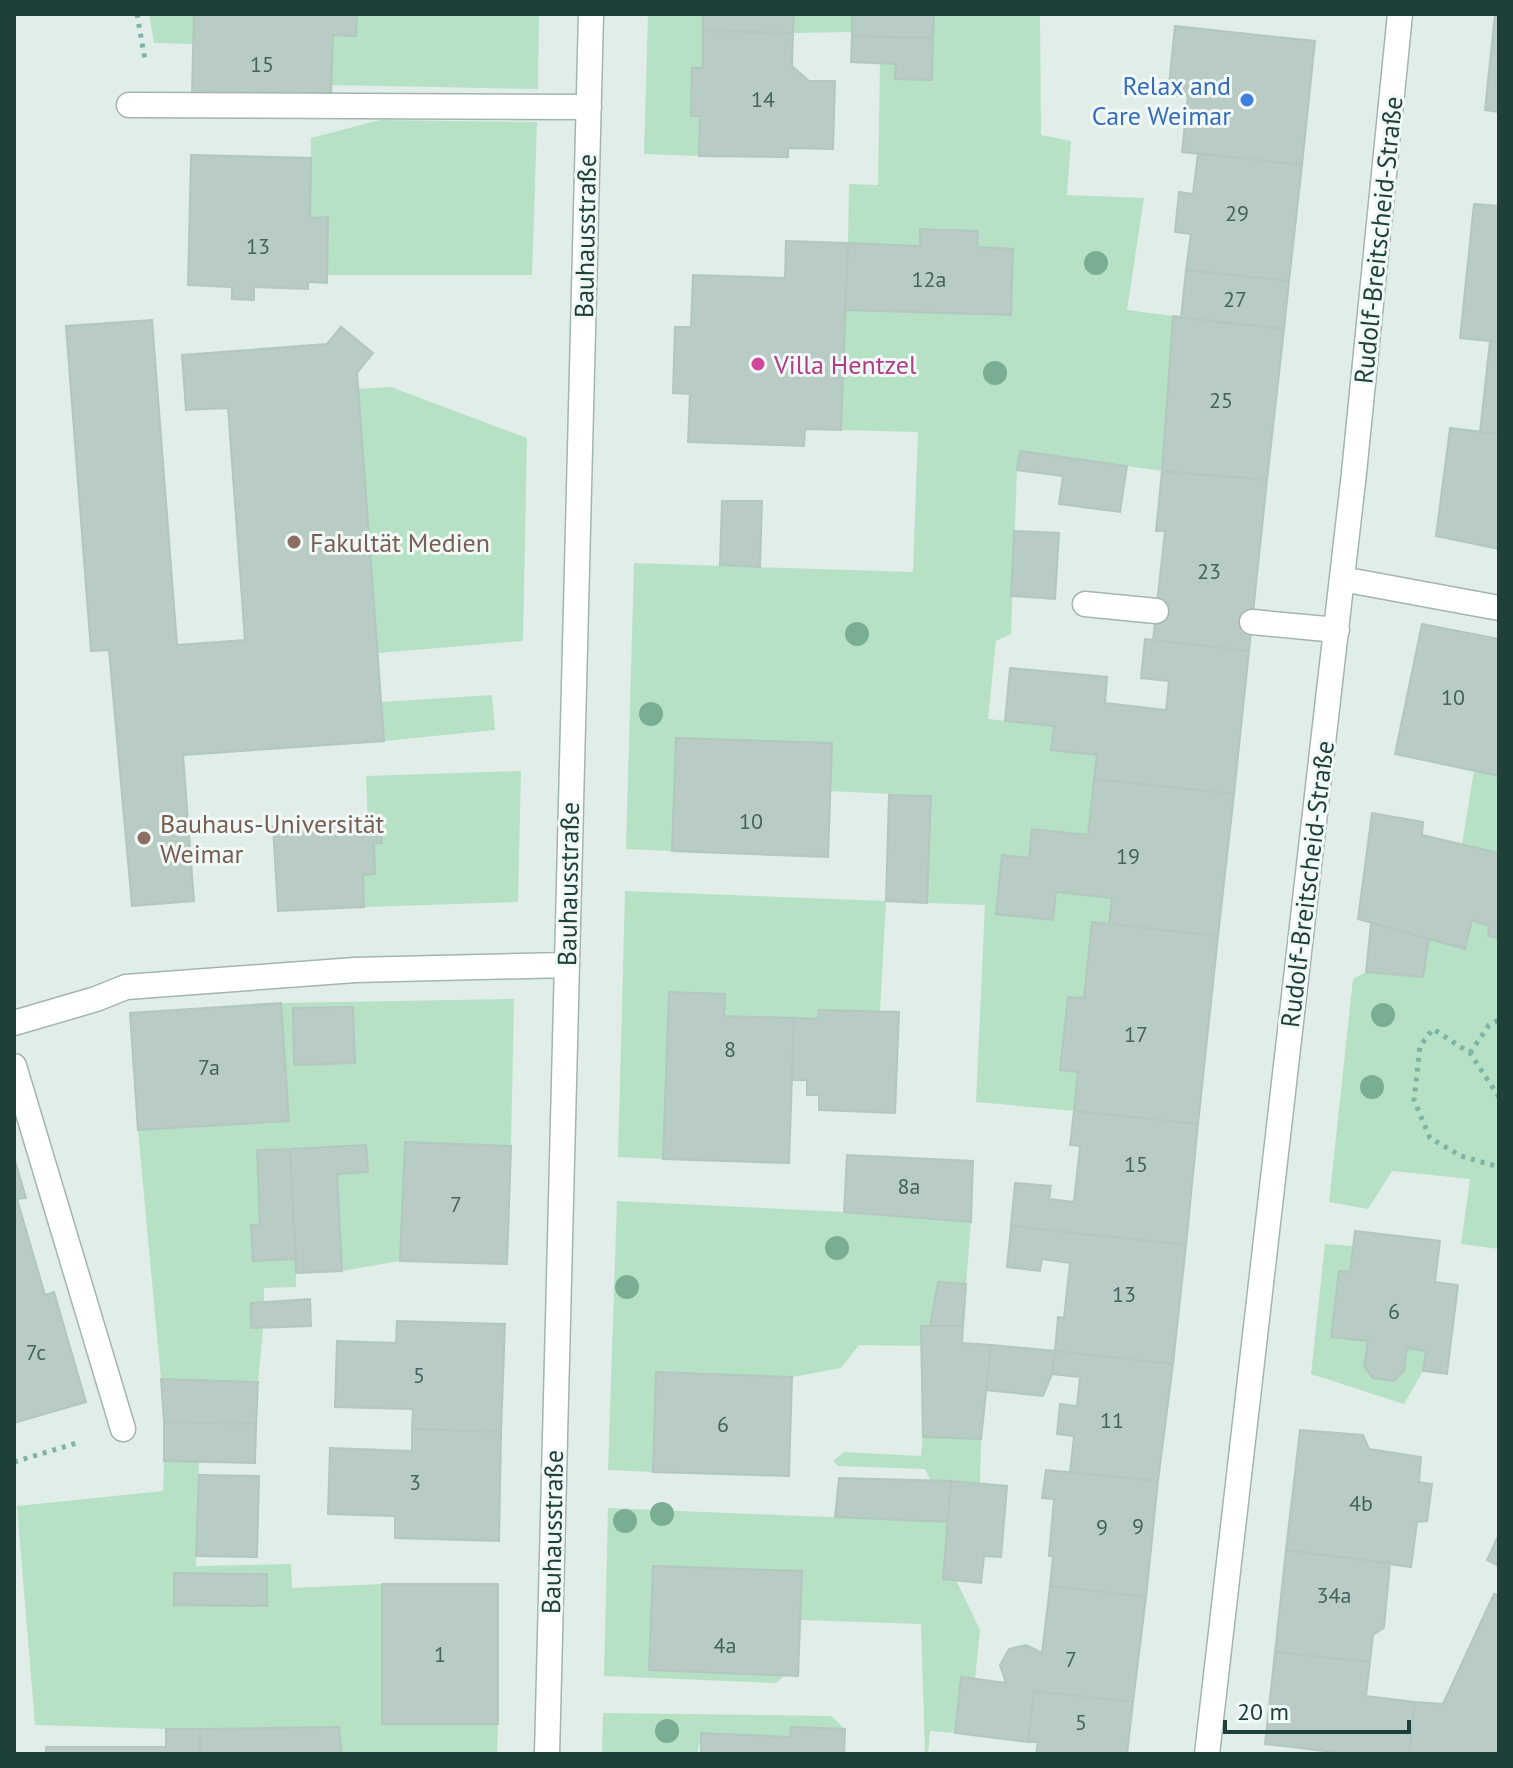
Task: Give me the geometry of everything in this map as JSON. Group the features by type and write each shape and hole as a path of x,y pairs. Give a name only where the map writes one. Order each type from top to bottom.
{"street":[{"name":"Bauhausstraße","path":"547,1754 591,14"},
{"name":"Rudolf-Breitscheid-Straße","path":"1207,1754 1337,630 1381,224 1400,14"},
{"path":"129,105 589,107"},
{"path":"1342,579 1499,608"},
{"path":"1085,604 1156,611"},
{"path":"1252,622 1337,630"},
{"path":"14,1023 126,987 355,970 566,965"},
{"path":"14,1066 123,1429"}],"path":[{"path":"1470,1053 1489,1025 1499,1020"},
{"path":"1499,1097 1470,1053 1433,1029 1420,1046 1414,1100 1430,1138 1461,1156 1499,1167"},
{"path":"14,1462 123,1429"}],"green space":[{"path":"149,14 194,14 193,44 154,43"},
{"path":"357,14 539,14 538,89 331,85 333,35"},
{"path":"648,14 703,14 703,68 692,69 691,116 700,116 699,156 644,154"},
{"path":"794,14 852,14 852,32 793,33"},
{"path":"934,14 1040,14 1041,135 1071,141 1067,195 1144,198 1127,310 1173,316 1162,471 1020,451 1017,470 1011,634 996,641 988,719 1054,726 1051,750 1097,755 1088,835 1032,829 1029,858 1002,855 996,913 1053,919 1056,892 1112,898 1109,924 1092,923 1084,998 1068,997 1060,1070 1078,1072 1074,1111 976,1102 985,905 927,903 931,796 830,791 831,743 677,738 672,851 626,849 634,563 913,572 918,432 841,430 845,310 977,247 978,231 920,229 920,246 848,243 849,184 878,185 880,63 896,64 896,79 932,80"},
{"path":"380,120 537,122 532,275 326,275 328,218 310,218 311,138"},
{"path":"391,387 527,438 523,641 378,653 358,389"},
{"path":"492,695 495,730 384,741 382,702"},
{"path":"521,771 518,902 364,907 363,875 374,843 382,842 380,822 368,823 366,776"},
{"path":"1474,771 1499,776 1499,853 1462,844"},
{"path":"625,891 886,901 880,1012 819,1010 818,1019 724,1016 725,994 670,992 663,1159 618,1157"},
{"path":"1472,920 1489,926 1489,936 1499,938 1499,1249 1461,1244 1470,1179 1392,1171 1368,1209 1329,1202 1353,979 1366,972 1422,977 1429,939 1465,949"},
{"path":"514,999 511,1146 405,1143 400,1261 342,1271 337,1174 367,1172 366,1145 257,1150 260,1225 251,1225 296,1259 296,1287 264,1288 264,1302 251,1303 251,1328 263,1329 258,1382 161,1379 138,1130 288,1121 281,1003"},
{"path":"617,1201 844,1212 971,1222 966,1284 930,1326 921,1326 922,1346 859,1345 841,1368 792,1377 657,1372 653,1472 608,1470"},
{"path":"1325,1244 1353,1246 1350,1272 1339,1272 1331,1337 1368,1341 1365,1366 1373,1378 1394,1381 1404,1371 1407,1348 1426,1351 1423,1371 1404,1404 1311,1374"},
{"path":"923,1437 981,1439 980,1484 931,1481 925,1469 838,1466 833,1461 844,1452 921,1456"},
{"path":"164,1461 199,1462 196,1566 291,1564 292,1588 382,1584 382,1724 498,1724 497,1754 342,1754 339,1727 166,1729 35,1725 17,1506 163,1491"},
{"path":"608,1508 948,1522 943,1579 956,1580 980,1630 975,1679 960,1678 955,1733 930,1731 928,1754 925,1754 921,1624 800,1620 801,1571 653,1566 649,1670 786,1674 776,1683 604,1676"},
{"path":"603,1713 831,1716 845,1729 791,1727 790,1737 702,1733 697,1754 602,1754"}],"building":[{"path":"194,14 357,14 356,36 333,35 331,96 192,93"},
{"path":"703,14 794,14 793,33 703,31"},
{"path":"852,14 934,14 933,38 852,36"},
{"path":"1495,14 1499,14 1499,112 1485,110"},
{"path":"1175,26 1315,41 1302,165 1182,152 1188,96 1168,95"},
{"path":"703,31 793,33 792,66 809,81 835,81 833,149 788,148 788,157 699,156 700,116 691,116 692,68 703,68"},
{"path":"852,36 933,38 932,80 895,79 896,64 851,62"},
{"path":"1198,153 1302,165 1289,281 1186,270 1191,234 1175,232 1179,192 1193,194"},
{"path":"191,155 311,158 310,218 328,217 327,283 308,282 308,289 254,287 254,300 232,299 232,287 188,285"},
{"path":"1474,204 1499,206 1499,342 1460,338"},
{"path":"920,229 978,231 977,247 1013,249 1011,315 845,310 848,243 920,246"},
{"name":"Villa Hentzel","path":"786,241 848,243 841,430 805,429 804,446 688,442 690,394 673,393 675,327 691,327 693,275 785,278"},
{"path":"1186,270 1289,281 1284,329 1181,318"},
{"path":"1173,316 1284,329 1267,480 1162,471"},
{"path":"152,320 177,645 245,640 228,408 186,410 182,355 327,344 341,327 373,353 357,373 384,741 183,755 194,901 132,906 109,650 91,651 66,326"},
{"path":"1490,341 1499,342 1499,434 1480,432"},
{"path":"1450,428 1499,434 1499,549 1436,536"},
{"path":"1020,451 1127,466 1120,512 1059,504 1063,476 1017,470"},
{"path":"1162,471 1267,480 1249,651 1153,640 1165,531 1156,531"},
{"path":"722,501 762,501 760,567 720,565"},
{"path":"1014,531 1059,533 1055,599 1011,596"},
{"path":"1422,624 1499,639 1499,776 1395,754"},
{"path":"1145,639 1249,651 1234,794 1094,779 1097,755 1051,750 1054,726 1005,721 1010,668 1107,677 1105,703 1166,710 1169,681 1141,678"},
{"path":"676,738 832,743 828,857 672,851"},
{"path":"1094,779 1234,794 1218,936 1109,924 1112,898 1056,892 1053,920 996,914 1002,855 1029,858 1032,829 1088,835"},
{"path":"889,795 931,796 927,903 886,901"},
{"path":"1372,813 1423,822 1422,835 1499,853 1499,938 1488,936 1489,926 1472,920 1465,949 1358,919"},
{"path":"380,822 382,843 374,843 375,874 363,875 364,907 278,911 273,827"},
{"path":"1092,922 1218,936 1198,1124 1074,1111 1078,1072 1060,1070 1068,997 1084,998"},
{"path":"1371,923 1429,939 1423,977 1366,972"},
{"path":"669,992 725,994 724,1016 794,1018 789,1163 663,1159"},
{"path":"281,1003 289,1121 138,1130 130,1013"},
{"path":"353,1007 355,1063 294,1065 293,1008"},
{"path":"819,1010 899,1012 895,1113 819,1110 819,1095 807,1095 807,1080 792,1080 794,1018 818,1019"},
{"path":"1074,1111 1198,1124 1186,1245 1011,1226 1015,1183 1051,1186 1049,1199 1074,1202 1080,1146 1070,1145"},
{"path":"405,1142 511,1146 507,1264 400,1261"},
{"path":"366,1145 368,1172 337,1174 342,1271 296,1273 290,1149"},
{"path":"290,1149 296,1259 253,1261 251,1225 260,1225 257,1150"},
{"path":"847,1155 973,1161 971,1222 844,1212"},
{"path":"14,1157 26,1198 17,1199 45,1295 54,1292 86,1402 14,1423"},
{"path":"1011,1226 1186,1245 1173,1364 1055,1351 1058,1317 1064,1318 1070,1263 1042,1259 1040,1271 1007,1267"},
{"path":"1355,1231 1440,1241 1435,1282 1458,1285 1447,1374 1423,1371 1426,1351 1407,1348 1404,1371 1394,1381 1373,1378 1364,1366 1368,1341 1331,1337 1339,1271 1350,1272"},
{"path":"938,1282 966,1284 963,1326 930,1326"},
{"path":"310,1299 311,1326 251,1328 251,1303"},
{"path":"397,1321 505,1324 501,1432 412,1429 413,1409 335,1407 337,1341 396,1343"},
{"path":"921,1326 963,1326 962,1343 991,1345 981,1439 923,1437"},
{"path":"991,1345 1055,1351 1052,1374 1043,1396 986,1390"},
{"path":"1055,1351 1173,1364 1158,1481 1070,1472 1074,1436 1057,1434 1060,1404 1077,1406 1080,1377 1052,1374"},
{"path":"656,1372 792,1377 789,1476 653,1472"},
{"path":"161,1379 258,1382 256,1424 164,1422"},
{"path":"164,1422 256,1424 255,1463 164,1461"},
{"path":"412,1429 501,1432 499,1541 395,1538 395,1516 328,1514 330,1448 412,1451"},
{"path":"1300,1430 1363,1435 1369,1449 1421,1457 1419,1482 1432,1484 1427,1521 1417,1522 1411,1567 1286,1550"},
{"path":"1046,1470 1158,1481 1146,1597 1050,1586 1054,1499 1042,1498"},
{"path":"199,1475 259,1476 257,1557 196,1556"},
{"path":"839,1478 951,1481 948,1522 835,1517"},
{"path":"951,1481 1007,1486 1001,1557 984,1556 981,1583 943,1579"},
{"path":"1499,1534 1499,1566 1487,1560"},
{"path":"1286,1550 1390,1563 1384,1628 1373,1635 1370,1662 1275,1652"},
{"path":"653,1566 802,1571 798,1676 649,1670"},
{"path":"174,1573 267,1574 267,1606 174,1605"},
{"path":"382,1584 498,1584 498,1724 382,1724"},
{"path":"1050,1586 1146,1597 1133,1702 1034,1691 1028,1742 955,1733 961,1677 1006,1683 1000,1665 1009,1649 1026,1645 1042,1653"},
{"path":"1494,1594 1499,1596 1499,1754 1409,1754 1415,1702 1443,1704"},
{"path":"1275,1652 1370,1662 1366,1696 1415,1702 1409,1754 1349,1754 1265,1744"},
{"path":"1034,1691 1133,1702 1127,1754 1036,1754 1038,1742 1028,1742"},
{"path":"339,1727 342,1754 200,1754 200,1729"},
{"path":"791,1727 845,1729 844,1754 701,1754 701,1733 790,1737"},
{"path":"166,1729 200,1729 200,1754 46,1754 46,1747 166,1747"}],"tunnel":[{"path":"1156,611 1252,622"}],"place":[{"name":"Relax and Care Weimar","path":"1247,100"},
{"name":"Villa Hentzel","path":"758,364"},
{"name":"Fakultät Medien","path":"294,542"},
{"name":"Bauhaus-Universität Weimar","path":"144,838"}]}
